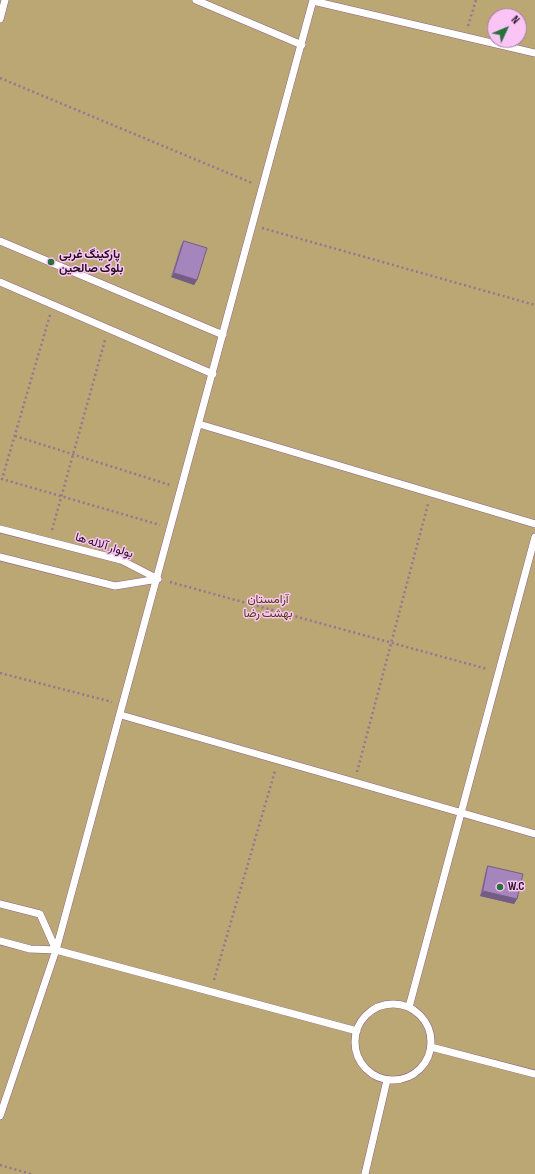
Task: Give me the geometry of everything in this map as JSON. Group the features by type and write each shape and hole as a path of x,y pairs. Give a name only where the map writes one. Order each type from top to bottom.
{"lane":[{"path":"0,19 5,0"},
{"path":"196,0 302,45"},
{"path":"0,1116 56,950 124,705 313,0 535,53"},
{"path":"0,241 224,335"},
{"path":"0,282 213,374"},
{"path":"199,424 535,524"},
{"name":"بولوار آلاله ها","path":"0,529 121,560 158,579"},
{"path":"409,1007 535,537"},
{"path":"0,557 115,586 158,579"},
{"path":"121,715 535,834"},
{"path":"0,904 40,914 56,950"},
{"path":"0,941 30,949 56,950 356,1031"},
{"path":"396,1004 409,1007 419,1014 427,1023 431,1035 431,1047 428,1059 416,1073 399,1080 387,1080 375,1076 364,1067 358,1056 355,1044 356,1031 362,1019 372,1010 383,1005 396,1004"},
{"path":"431,1047 535,1074"},
{"path":"365,1174 387,1080"}],"path":[{"path":"465,37 476,0"},
{"path":"0,78 263,188"},
{"path":"253,226 535,305"},
{"path":"53,305 2,479 171,528"},
{"path":"49,542 108,329"},
{"path":"15,436 182,489"},
{"path":"354,782 431,493"},
{"path":"158,579 499,672"},
{"path":"0,673 124,705"},
{"path":"211,992 279,760"},
{"path":"0,1166 31,1174"}],"green space":[{"name":"آرامستان بهشت رضا","path":"0,0 535,0 535,1174 0,1174"}],"building":[{"path":"184,241 207,248 197,280 174,273"},
{"name":"W.C","path":"488,866 523,874 517,899 483,891"}],"place":[{"name":"پارکینگ غربی بلوک صالحین","path":"51,262"},
{"name":"W.C","path":"500,887"}]}
